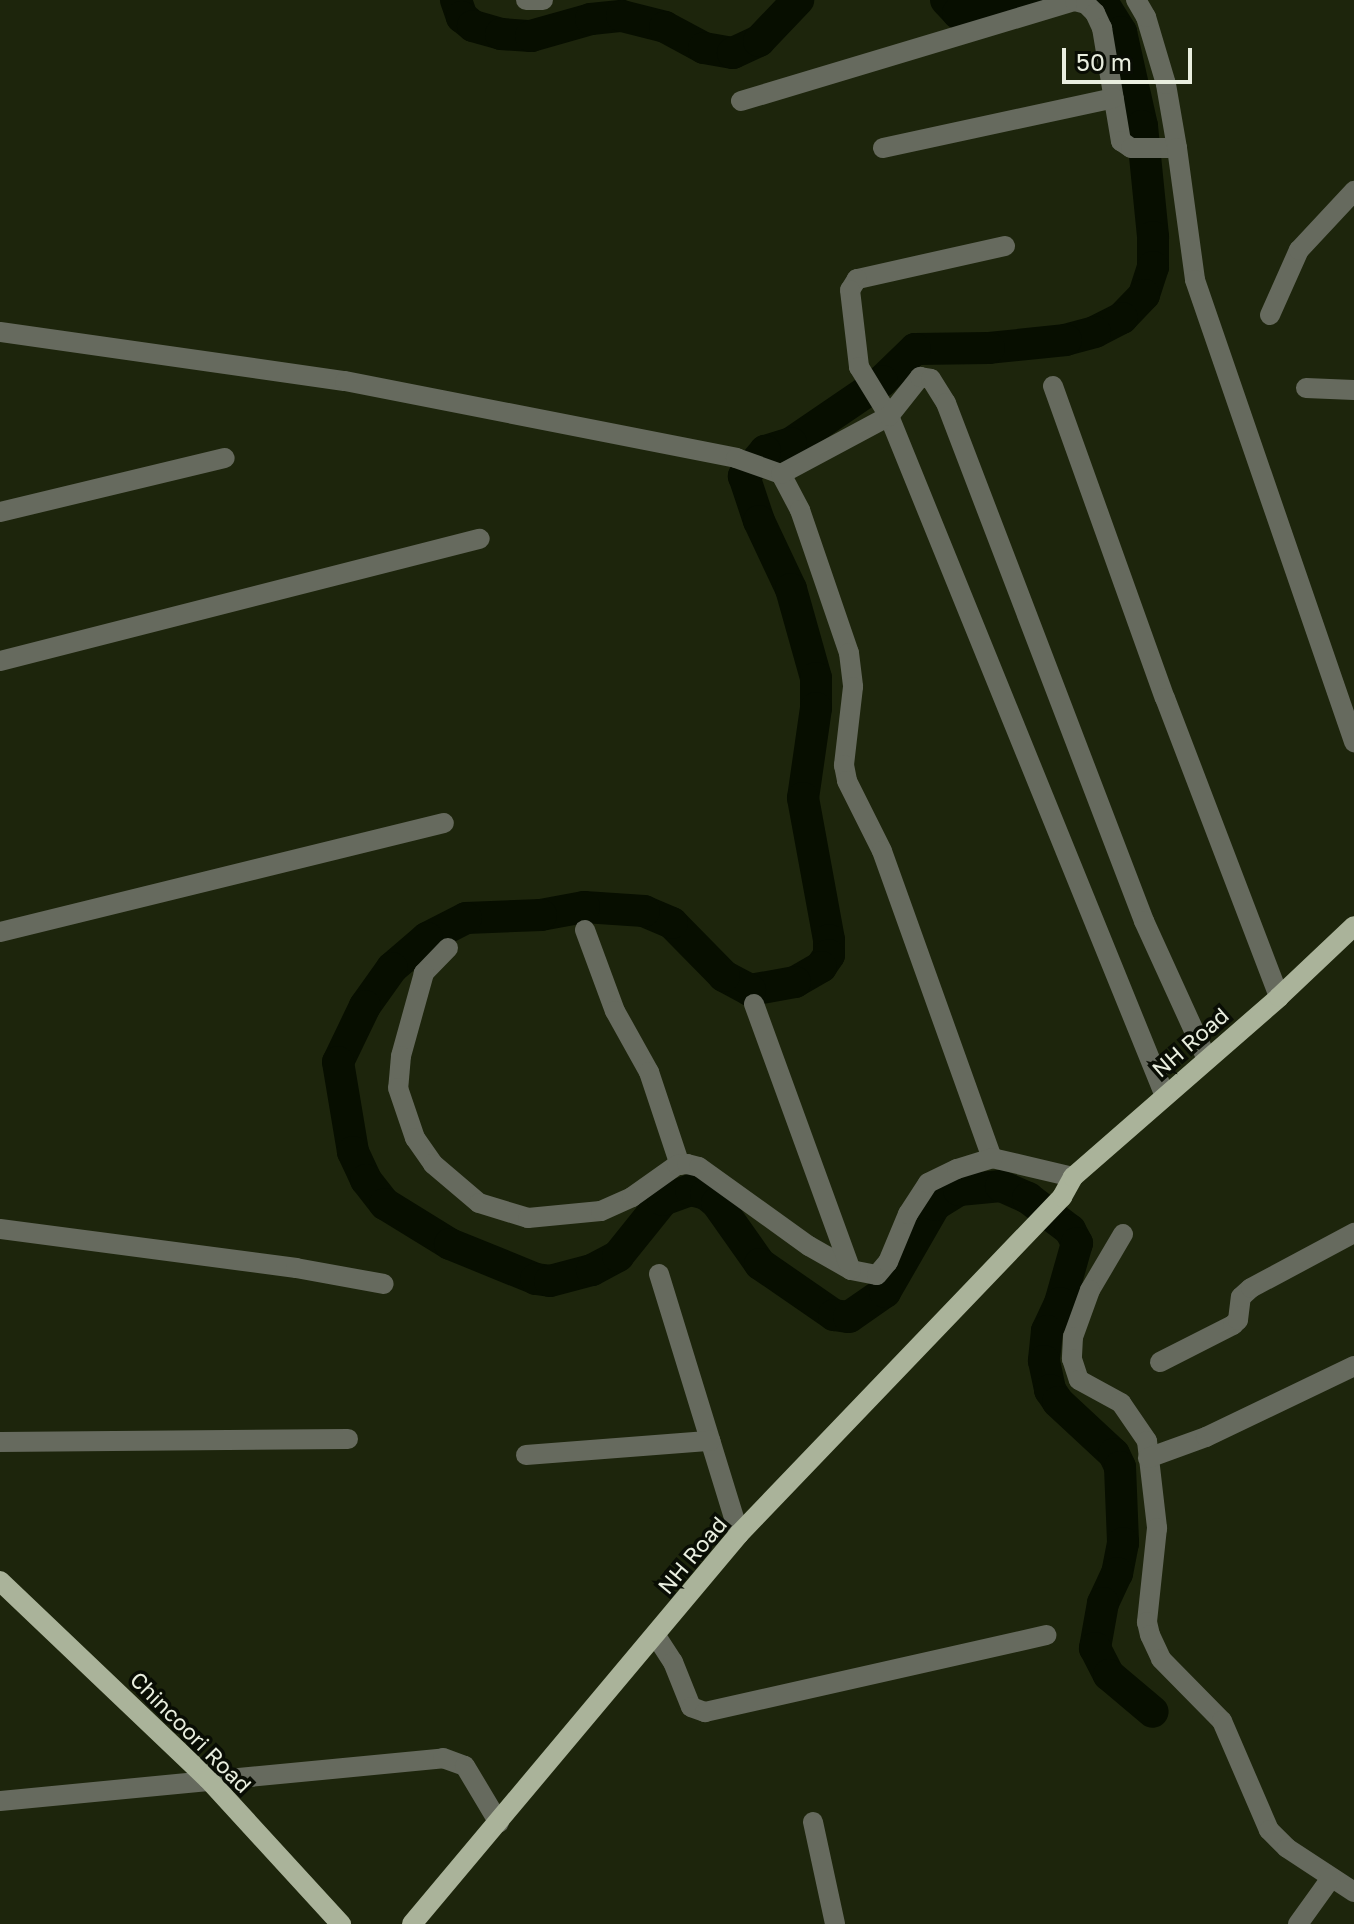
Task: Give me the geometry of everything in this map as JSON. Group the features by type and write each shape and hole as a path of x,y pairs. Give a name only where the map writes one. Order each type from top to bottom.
{"main road":[{"name":"NH Road","path":"412,1924 739,1534 1062,1197 1073,1177 1279,997 1354,926"},
{"name":"Chincoori Road","path":"0,1581 208,1779 341,1924"}],"street":[{"path":"526,0 543,0"},
{"path":"1136,0 1146,17 1170,103 1195,280 1354,742"},
{"path":"741,101 1075,1 1086,4 1095,13 1102,28 1121,141 1131,148 1173,141"},
{"path":"883,148 1114,98"},
{"path":"1270,315 1299,250 1354,191"},
{"path":"1005,246 857,279 850,290 857,353 866,379 884,409 1165,1096"},
{"path":"0,332 345,381 736,458 778,471 800,510 849,653 853,687 844,765 847,781 882,851 992,1158"},
{"path":"778,471 884,409 920,377 931,379 946,403 1144,921 1207,1059"},
{"path":"1053,386 1165,698 1279,997"},
{"path":"1306,388 1354,390"},
{"path":"0,512 225,458"},
{"path":"0,661 480,539"},
{"path":"0,932 444,823"},
{"path":"585,930 615,1011 649,1072 680,1165"},
{"path":"448,948 424,973 401,1056 398,1088 415,1138 433,1164 479,1203 536,1218 601,1211 632,1197 680,1165 699,1167 809,1246 851,1270 877,1275 888,1262 908,1214 928,1183 957,1169 992,1158 1073,1177"},
{"path":"754,1004 851,1270"},
{"path":"0,1229 296,1268 384,1284"},
{"path":"1160,1362 1233,1325 1238,1320 1241,1297 1251,1288 1354,1233"},
{"path":"1123,1234 1090,1290 1073,1337 1072,1359 1079,1380 1109,1394 1134,1420 1147,1441 1157,1551 1147,1622 1155,1648 1161,1659 1222,1721 1269,1830 1326,1886 1354,1892"},
{"path":"659,1274 739,1534"},
{"path":"1148,1458 1206,1437 1354,1366"},
{"path":"0,1442 348,1439"},
{"path":"526,1455 710,1441"},
{"path":"656,1636 673,1662 691,1707 705,1712 1046,1635"},
{"path":"0,1801 208,1779 454,1760 473,1778 499,1823"},
{"path":"813,1822 835,1924"},
{"path":"1301,1920 1326,1886"}],"waterway":[{"path":"456,0 462,17 473,26 501,34 531,36 591,19 622,16 665,27 704,48 733,53 759,41 798,0"},
{"path":"946,0 958,13 1037,0"},
{"path":"1101,0 1121,32 1142,126 1153,237 1153,267 1144,295 1122,318 1095,332 1066,340 989,348 915,349 882,381 791,443 765,451 744,476 759,521 791,589 816,678 816,708 803,798 829,940 829,955 821,967 795,982 750,990 724,976 672,923 644,911 584,907 541,915 466,918 427,938 392,968 365,1006 338,1062 353,1152 366,1180 385,1204 450,1244 536,1279 550,1281 592,1270 618,1256 663,1200 691,1190 706,1194 717,1203 760,1264 834,1315 849,1317 885,1292 935,1205 959,1190 1001,1186 1028,1198 1070,1230 1077,1243 1060,1303 1047,1331 1044,1361 1050,1390 1058,1402 1114,1454 1120,1467 1123,1543 1117,1573 1103,1603 1095,1648 1109,1675 1153,1712"}]}
